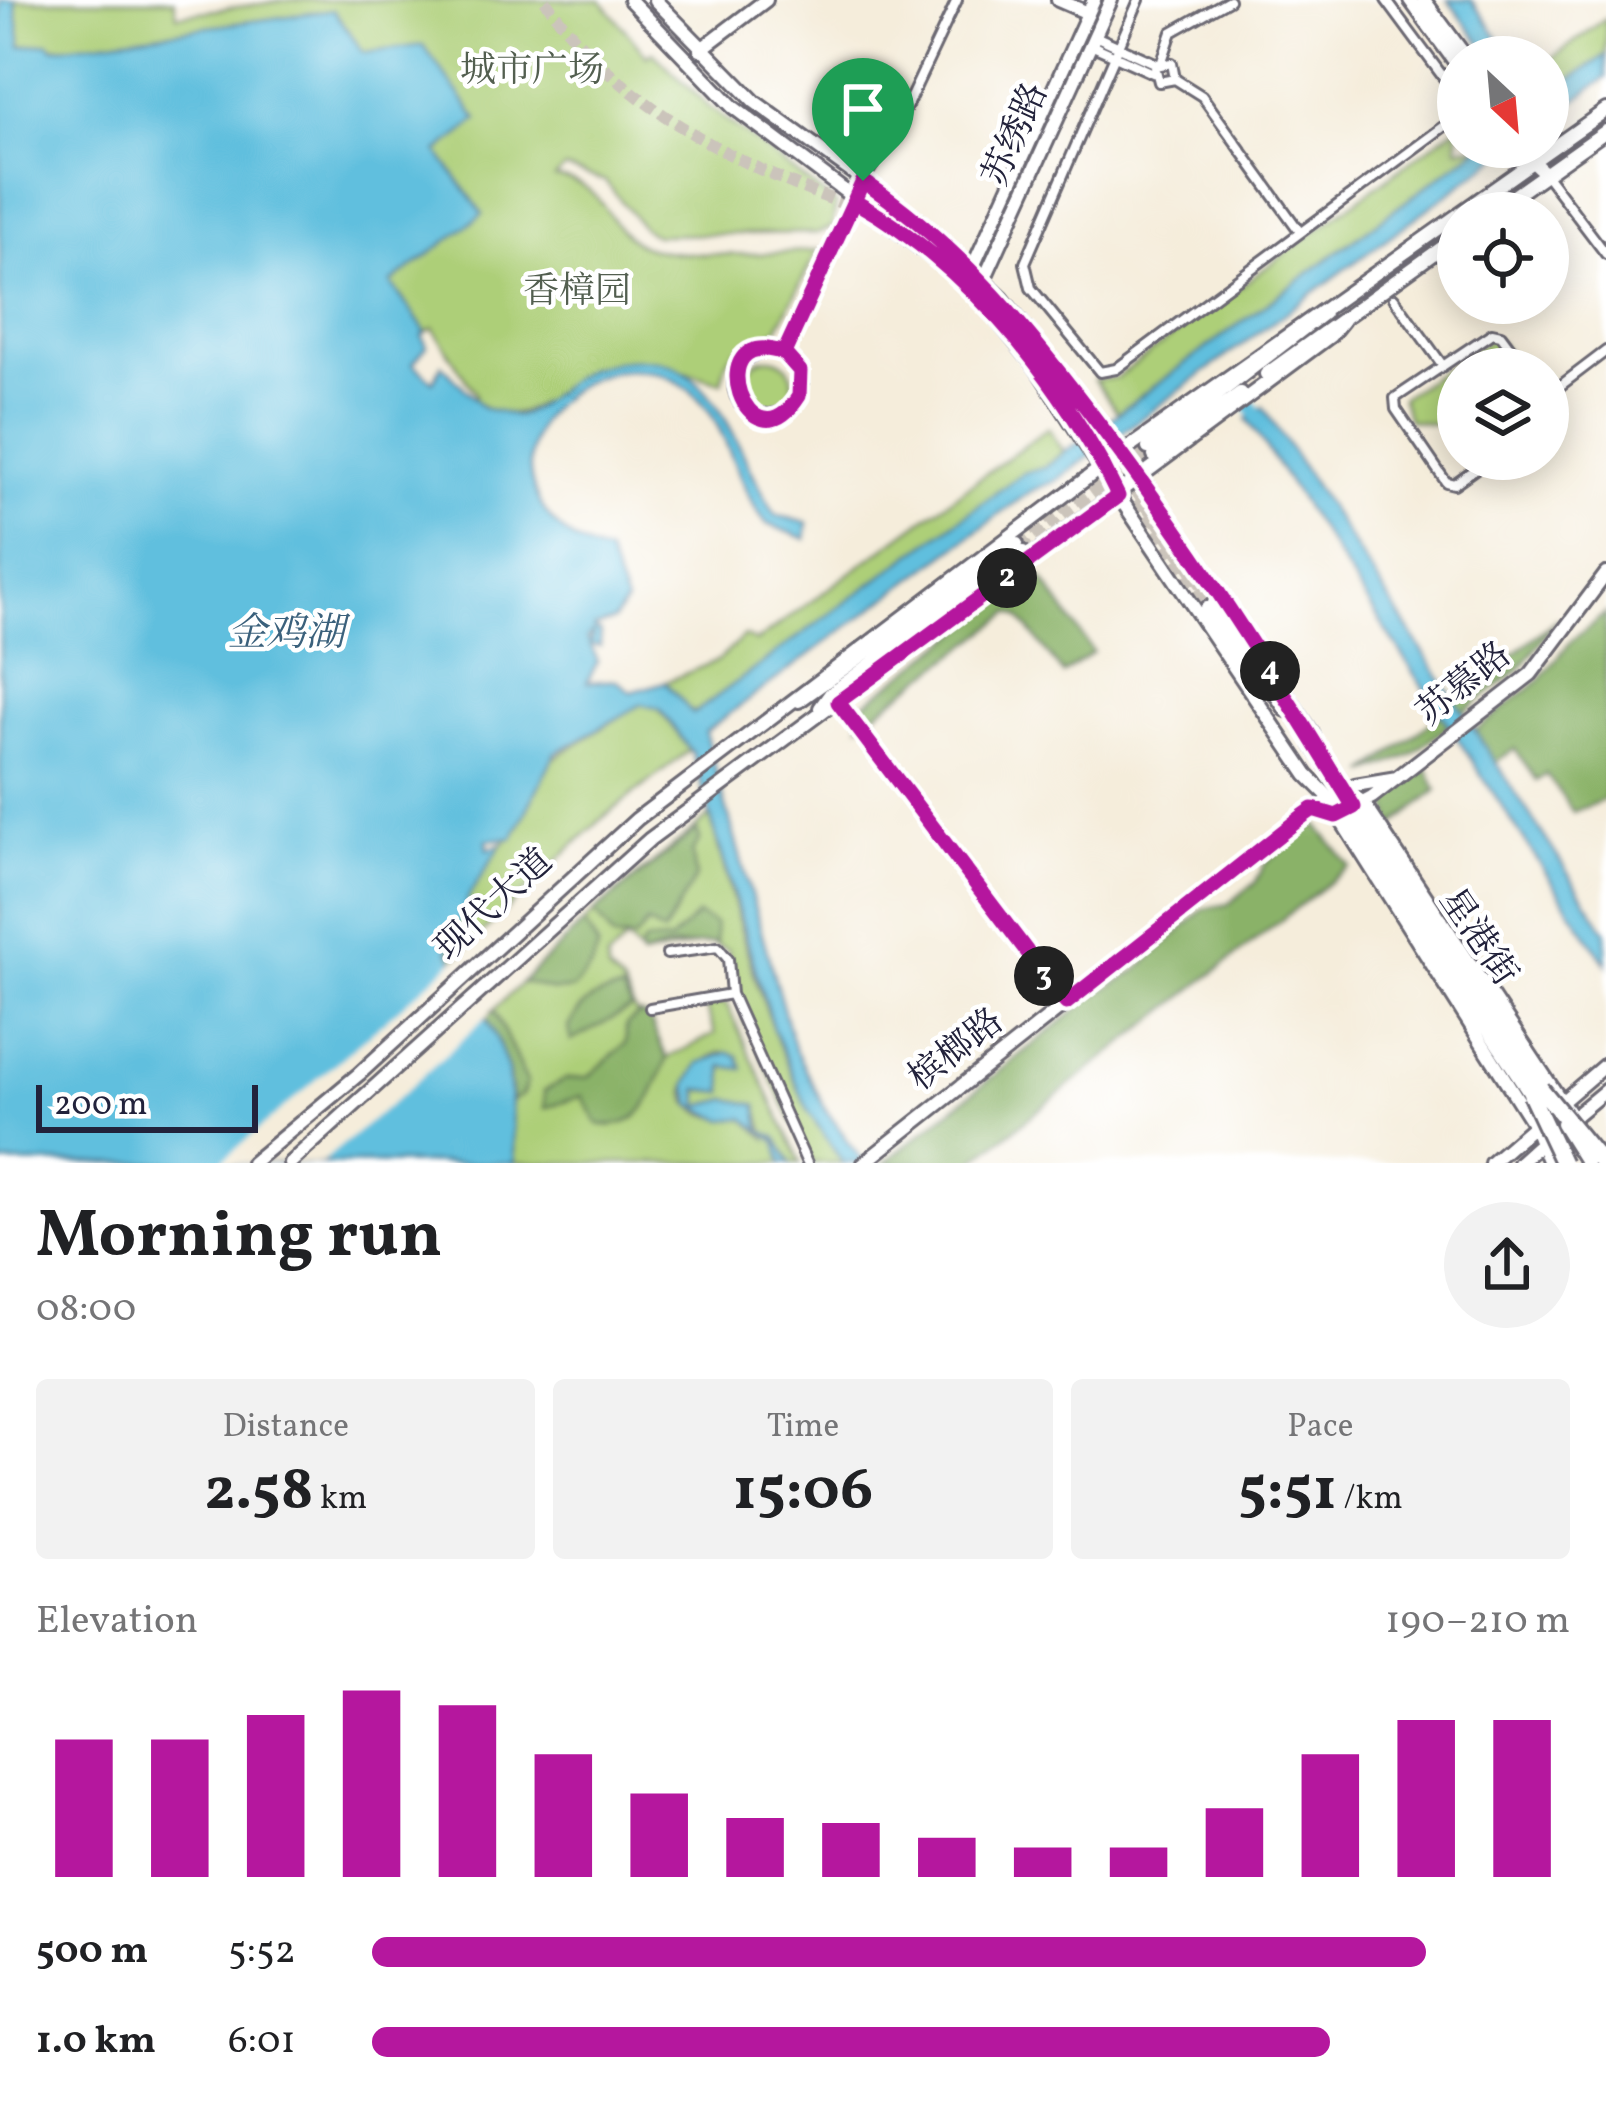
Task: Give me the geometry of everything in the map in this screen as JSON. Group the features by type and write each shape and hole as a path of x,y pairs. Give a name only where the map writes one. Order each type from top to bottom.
{"highway":[{"path":"1536,1092 1563,1163"},
{"path":"1536,1092 1602,1163"}],"main road":[{"path":"630,0 727,102 972,288 1100,460 1118,496 1329,800 1349,809 1573,1119"},
{"path":"656,0 700,50 770,113 972,267 1141,478 1344,790 1349,809 1534,1125 1538,1146 1549,1163"},
{"path":"700,50 766,0"},
{"path":"1058,0 1091,7"},
{"name":"苏绣路","path":"972,288 985,280 1111,0"},
{"path":"1410,0 1437,38"},
{"path":"1424,0 1451,36"},
{"name":"苏绣路","path":"972,288 972,267 1091,7"},
{"name":"现代大道","path":"1569,133 1606,110"},
{"path":"1519,192 1606,131"},
{"name":"现代大道","path":"1487,192 1518,168"},
{"path":"1541,168 1545,173"},
{"path":"784,353 863,181"},
{"name":"现代大道","path":"252,1163 359,1074 599,850 696,773 1117,447 1329,308 1437,230"},
{"name":"现代大道","path":"1329,308 1314,325 1151,452 1437,251"},
{"name":"现代大道","path":"290,1163 703,797 1118,496 1330,336 1343,320"},
{"path":"755,352 784,353 800,371 799,396 775,416 751,412 735,391 740,364 755,352"},
{"name":"现代大道","path":"790,704 1020,548 830,694 820,709"},
{"name":"苏慕路","path":"1349,809 1397,778 1531,674 1606,574"},
{"path":"1315,779 1210,606 1316,747"},
{"name":"苏慕路","path":"1313,809 1344,790 1397,778"},
{"path":"1313,809 1349,809"},
{"name":"槟榔路","path":"865,1163 1313,809"},
{"name":"星港街","path":"1349,809 1582,1163"},
{"path":"1491,1163 1606,1064"},
{"path":"1519,1163 1606,1090"}],"street":[{"path":"863,181 888,146 957,0"},
{"path":"1139,0 1025,263 1031,288 1094,369 1116,369 1437,131"},
{"path":"1175,79 1162,84 1157,66 1172,32 1229,0"},
{"path":"1386,0 1437,69"},
{"path":"1093,41 1157,66 1174,65 1175,79"},
{"path":"1175,79 1202,96 1300,232"},
{"path":"1545,173 1606,254"},
{"path":"1394,298 1437,356"},
{"path":"1469,348 1497,332 1510,348"},
{"path":"1569,380 1606,351"},
{"path":"1437,367 1395,398 1396,409 1437,466"},
{"path":"838,702 1066,1003"},
{"path":"667,954 718,946 728,959 731,994 807,1163"},
{"path":"650,1008 731,994"}],"green space":[{"path":"15,0 174,0 177,15 290,0 601,0 647,56 653,52 709,107 836,204 832,227 818,233 655,235 643,228 605,181 565,168 555,177 584,186 621,230 646,247 721,254 818,250 777,330 733,353 722,382 654,364 626,362 593,370 526,410 492,411 473,399 476,395 433,328 426,332 391,283 438,151 477,119 364,53 21,46"},
{"path":"1606,18 1606,55 1569,81 1569,46"},
{"path":"1437,141 1437,168 1451,168 1118,413 1094,380 1116,378"},
{"path":"1490,339 1503,348 1476,348"},
{"path":"769,358 786,365 793,382 786,399 769,406 752,399 745,382 752,365"},
{"path":"1437,374 1437,425 1408,420 1401,398"},
{"path":"1048,428 1064,452 1044,467 1023,473 701,712 685,711 665,682 719,660 744,636 756,642"},
{"path":"1034,577 1042,578 1093,652 1063,674 1019,616 1011,613 860,724 862,705"},
{"path":"1606,613 1606,799 1573,812 1546,774 1536,781 1515,749 1495,762 1475,731 1539,680 1572,640"},
{"path":"1558,618 1521,668 1463,713 1455,701"},
{"path":"640,704 658,708 690,750 599,821 452,962 450,942 470,894 497,850 519,827 548,762"},
{"path":"1441,714 1449,726 1409,756 1366,773"},
{"path":"1427,768 1437,790 1393,826 1387,800"},
{"path":"710,816 777,1040 817,1124 843,1163 812,1163 743,1019 728,950 709,942 642,957 627,940 607,960 608,972 621,983 637,1015 647,1017 667,1058 715,1034 705,1005 726,1003 801,1163 791,1163 778,1139 782,1163 515,1163 508,1070 486,1017 608,900","holes":["723,1052 738,1056 743,1069 723,1066 724,1091 698,1090 700,1106 729,1099 757,1105 766,1138 744,1118 715,1116 689,1103 687,1085 706,1060"]},
{"path":"1316,824 1350,866 971,1163 884,1163 1094,996 1137,970 1204,909 1228,904 1255,883 1266,862"},
{"path":"697,830 700,840 692,852 696,877 663,933 647,924 635,939 614,939 594,912"},
{"path":"697,915 715,924 716,943 665,948 642,957 638,952 645,942 670,941"},
{"path":"584,923 598,947 592,967 573,989 554,991 522,982"},
{"path":"622,991 632,1008 571,1041 569,1027 584,1005"},
{"path":"494,1010 527,1082 522,1095 512,1101 508,1070 486,1017"},
{"path":"640,1014 650,1020 667,1059 651,1096 636,1116 614,1125 598,1124 582,1096 545,1108 544,1091 566,1079 588,1077 626,1043 626,1025"}],"water":[{"name":"金鸡湖","path":"0,0 15,0 21,46 49,43 53,48 333,10 364,53 423,45 478,120 438,152 483,214 391,283 426,332 422,335 427,346 413,363 433,381 442,365 483,408 515,416 592,368 633,359 665,363 691,376 711,398 776,515 808,523 806,539 767,524 707,408 664,376 630,370 597,377 567,393 545,417 532,446 531,480 559,528 607,553 626,603 613,621 594,627 601,632 600,646 590,645 598,661 587,682 617,680 631,692 665,682 693,714 1023,473 1045,467 1451,168 1483,168 1451,192 1437,192 1437,202 1056,481 1031,491 705,732 794,1047 826,1110 864,1163 843,1163 809,1112 773,1029 692,753 660,709 642,704 555,753 513,838 487,840 488,849 502,844 470,894 448,949 497,1039 508,1070 515,1163 0,1163"},
{"path":"1448,0 1471,0 1498,36 1475,36"},
{"path":"1606,55 1606,78 1569,105 1569,81"},
{"path":"1263,407 1606,931 1606,964 1247,419"},
{"path":"729,1052 738,1056 743,1069 723,1066 724,1092 698,1089 700,1106 729,1099 757,1105 761,1130 777,1138 791,1163 782,1163 777,1142 744,1118 725,1120 692,1105 687,1085 699,1063"}],"pier":[{"path":"457,958 491,1013 405,1092 321,1163 220,1163"}],"waterway":[{"path":"1244,396 1255,413"}],"tunnel":[{"path":"545,0 609,72 685,129 769,174 858,209"},
{"path":"860,201 908,222"},
{"path":"893,224 954,262 1030,351"},
{"path":"1064,387 1214,603"},
{"path":"1072,413 1207,608"},
{"path":"1017,544 1148,448"},
{"path":"1023,552 1154,456"}],"route":[{"path":"863,181 784,353 765,350 747,357 736,372 735,391 744,407 758,415 783,413 793,406 802,383 800,371 784,353 854,201 907,234 967,283 1036,367 1103,466 1118,496 838,702 927,824 960,859 977,892 1066,1003 1313,809 1336,816 1354,807 1312,734 1141,478 1019,319 949,245 863,181"}],"park label":[{"name":"城市广场","path":"532,72"},
{"name":"香樟园","path":"577,293"}]}
